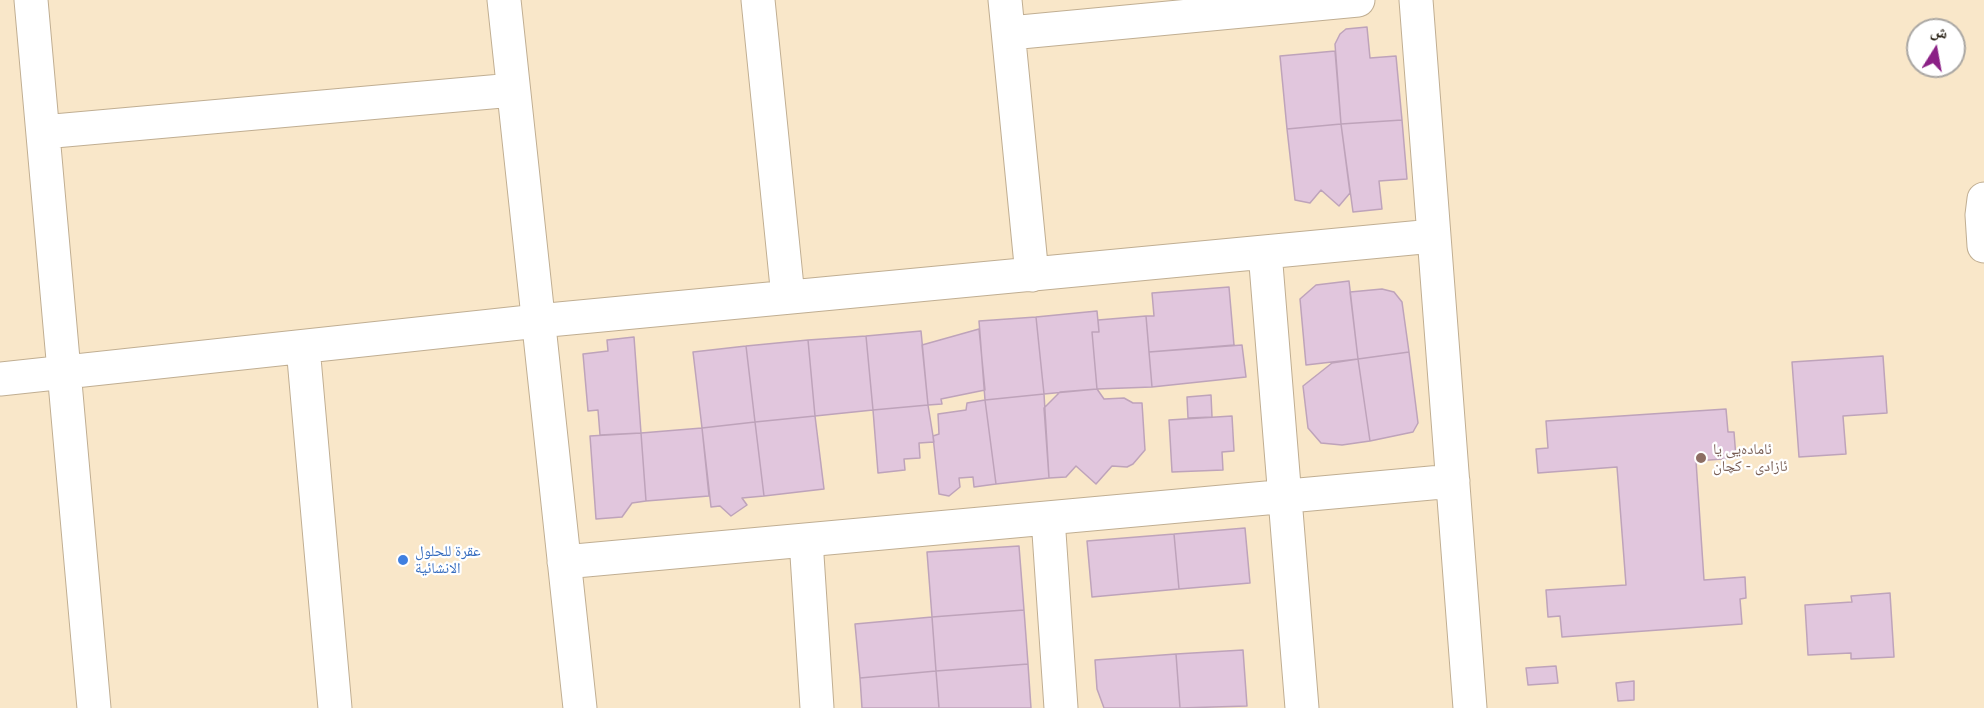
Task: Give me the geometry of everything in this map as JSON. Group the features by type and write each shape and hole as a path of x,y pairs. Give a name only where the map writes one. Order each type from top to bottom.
{"street":[{"path":"32,0 94,708"},
{"path":"504,0 580,708"},
{"path":"758,0 788,297"},
{"path":"1005,0 1032,274"},
{"path":"1010,33 1358,0"},
{"path":"1416,0 1470,708"},
{"path":"43,132 513,90"},
{"path":"1984,200 1982,215 1984,246"},
{"path":"0,379 538,321 1433,236"},
{"path":"1265,252 1302,708"},
{"path":"303,347 335,708"},
{"path":"564,562 1453,481"},
{"path":"1048,518 1061,708"},
{"path":"806,540 817,708"}],"building":[{"path":"1367,27 1370,58 1396,56 1402,120 1341,124 1335,44 1340,34 1346,29"},
{"path":"1335,51 1341,124 1287,129 1280,56"},
{"path":"1402,120 1407,179 1379,181 1382,209 1353,212 1341,124"},
{"path":"1341,124 1350,193 1339,206 1321,190 1310,203 1295,200 1287,129"},
{"path":"1349,281 1358,359 1306,365 1300,299 1316,285"},
{"path":"1229,287 1234,345 1149,352 1146,316 1154,316 1152,293"},
{"path":"1382,289 1394,292 1402,302 1409,352 1358,359 1350,292"},
{"path":"1097,311 1099,332 1092,332 1097,389 1044,394 1036,317"},
{"path":"1146,316 1152,387 1097,389 1092,332 1099,332 1098,320"},
{"path":"1036,317 1044,394 985,400 979,321"},
{"path":"979,329 985,390 941,399 942,404 928,405 922,345"},
{"path":"921,331 928,405 873,410 866,336"},
{"path":"866,336 873,410 815,416 808,340"},
{"path":"634,337 641,433 600,435 598,410 588,411 583,354 608,351 607,340"},
{"path":"808,340 815,416 755,422 746,346"},
{"path":"1242,345 1246,377 1152,387 1149,352"},
{"path":"746,346 755,422 702,428 693,352"},
{"path":"1409,352 1418,423 1413,432 1370,441 1358,359"},
{"path":"1883,356 1887,413 1843,416 1846,454 1799,457 1792,362"},
{"path":"1358,359 1370,441 1342,445 1321,443 1308,428 1303,386 1332,363"},
{"path":"1097,389 1104,399 1124,398 1133,403 1142,403 1145,450 1133,464 1127,467 1112,466 1096,484 1076,466 1066,477 1049,478 1044,408 1060,392"},
{"path":"1044,394 1049,478 996,484 985,400"},
{"path":"1211,395 1212,417 1188,418 1187,397"},
{"path":"985,400 996,484 974,487 973,477 959,478 960,487 949,496 939,494 933,436 939,434 938,414 966,410 967,403"},
{"path":"928,405 934,442 919,443 920,458 904,459 905,470 878,473 873,410"},
{"path":"1726,409 1728,432 1734,432 1736,458 1696,461 1704,580 1745,577 1746,598 1740,599 1742,624 1562,637 1560,616 1548,617 1546,590 1626,585 1617,467 1538,473 1536,449 1548,448 1546,421"},
{"path":"815,416 824,489 764,496 755,422"},
{"path":"1232,416 1234,451 1222,452 1223,470 1172,472 1169,420"},
{"path":"755,422 764,496 742,498 747,505 731,516 720,506 711,507 702,428"},
{"path":"702,428 709,496 646,501 641,433"},
{"path":"641,433 646,501 632,503 622,517 596,519 590,436"},
{"path":"1245,528 1250,583 1179,589 1174,534"},
{"path":"1174,534 1179,589 1092,597 1087,541"},
{"path":"1019,546 1024,610 932,617 927,552"},
{"path":"1890,593 1894,657 1851,659 1851,653 1808,655 1805,605 1852,602 1851,596"},
{"path":"1024,610 1028,664 936,671 932,617"},
{"path":"932,617 936,671 860,678 855,624"},
{"path":"1243,650 1247,706 1180,708 1176,654"},
{"path":"1176,654 1180,708 1104,708 1097,689 1095,660"},
{"path":"1028,664 1031,708 939,708 936,671"},
{"path":"1556,666 1558,683 1528,685 1526,668"},
{"path":"936,671 939,708 862,708 860,678"},
{"path":"1634,681 1634,700 1618,701 1616,683"}],"place":[{"name":"ئامادەیی یا ئازادی - کچان","path":"1701,458"},
{"name":"عقرة للحلول الانشائیة","path":"403,560"}]}
